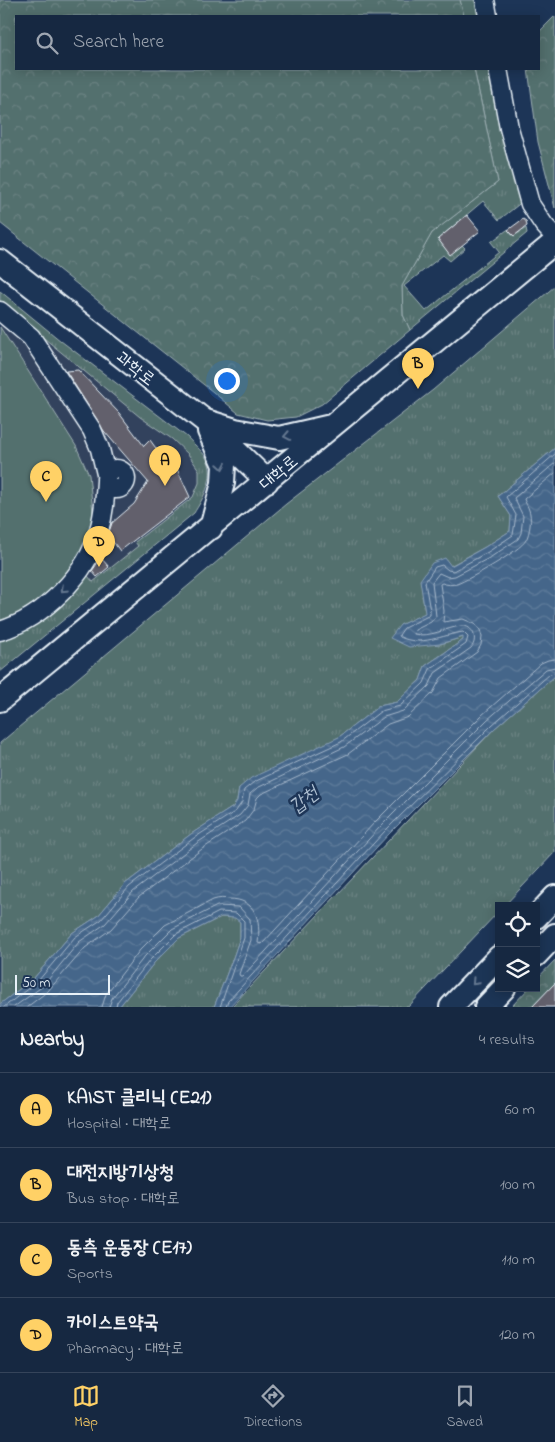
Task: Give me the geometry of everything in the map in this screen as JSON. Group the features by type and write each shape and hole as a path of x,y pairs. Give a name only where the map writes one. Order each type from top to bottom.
{"main road":[{"name":"대학로","path":"0,700 555,242"},
{"name":"과학로","path":"0,261 205,421 267,481"},
{"path":"205,421 235,430 279,438 334,425"},
{"path":"205,421 224,465 223,483 210,528"},
{"path":"540,913 555,897"},
{"path":"540,951 555,935"},
{"path":"452,1007 495,961"},
{"path":"486,1007 500,992"}],"lane":[{"path":"485,0 488,15"},
{"path":"498,70 510,128 530,204 555,238"},
{"path":"0,311 31,337 87,422 100,449 106,478 105,499 99,532 90,553 69,585 38,613 0,631"}],"shaded area":[{"path":"0,291 61,341 187,437 202,452 210,465 206,495 194,513 0,672"}],"green space":[{"path":"0,0 460,0 464,15 15,15 15,70 474,70 498,182 432,233 402,286 403,315 410,330 322,404 296,417 267,420 238,413 0,223"},
{"path":"460,0 479,0 482,15 464,15"},
{"path":"555,16 555,208 538,142 528,70 540,70 540,31"},
{"path":"474,70 491,70 523,201 499,220 483,201 438,239 450,254 462,245 465,248 450,261 443,255 404,286 426,311 499,252 491,242 509,229 512,235 526,228 527,233 410,330 403,315 402,286 432,233 498,182"},
{"path":"555,286 555,448 498,496 511,516 510,531 450,566 422,596 426,613 400,625 440,644 464,637 463,640 425,666 420,680 397,702 379,706 339,737 239,788 237,801 233,807 191,834 125,884 98,916 72,933 34,978 0,1004 0,743 286,504 433,390"},
{"path":"0,291 61,341 187,437 205,456 209,464 210,477 206,490 194,513 0,672 0,634 83,570 93,582 138,546 135,542 193,497 199,483 199,470 188,454 172,439 140,417 0,302"},
{"path":"0,327 76,446 89,475 95,530 78,560 61,583 26,611 0,624"},
{"path":"555,676 555,852 508,902 495,902 495,915 408,1007 231,1007 495,728"},
{"path":"221,917 235,917 240,922 240,937 214,1007 119,1007 154,963 179,938"},
{"path":"555,960 555,983 532,1007 511,1007 525,992 540,992 540,976"}],"water":[{"name":"갑천","path":"555,448 555,676 495,728 388,835 229,1007 214,1007 240,937 240,922 235,918 221,917 179,938 154,963 119,1007 0,1007 0,1004 34,978 72,933 98,916 125,884 191,834 233,807 237,801 239,788 251,778 339,737 379,706 397,702 420,680 425,666 463,640 463,637 440,644 409,647 390,638 400,625 425,613 420,580 432,563 445,558 451,566 510,531 511,516 498,496"}],"building":[{"path":"467,215 480,231 450,255 438,239"},
{"path":"523,219 526,221 527,226 514,236 508,230"},
{"path":"78,370 119,413 144,446 150,440 166,462 171,456 190,497 120,551 108,535 112,523 134,504 148,482 104,431 66,371"},
{"path":"101,558 109,567 97,577 92,571"},
{"path":"555,983 555,1007 532,1007"}],"place":[{"name":"대전지방기상청","path":"418,389"},
{"name":"KAIST 클리닉 (E21)","path":"165,486"},
{"name":"동측 운동장 (E17)","path":"46,502"},
{"name":"카이스트약국","path":"99,567"}]}
